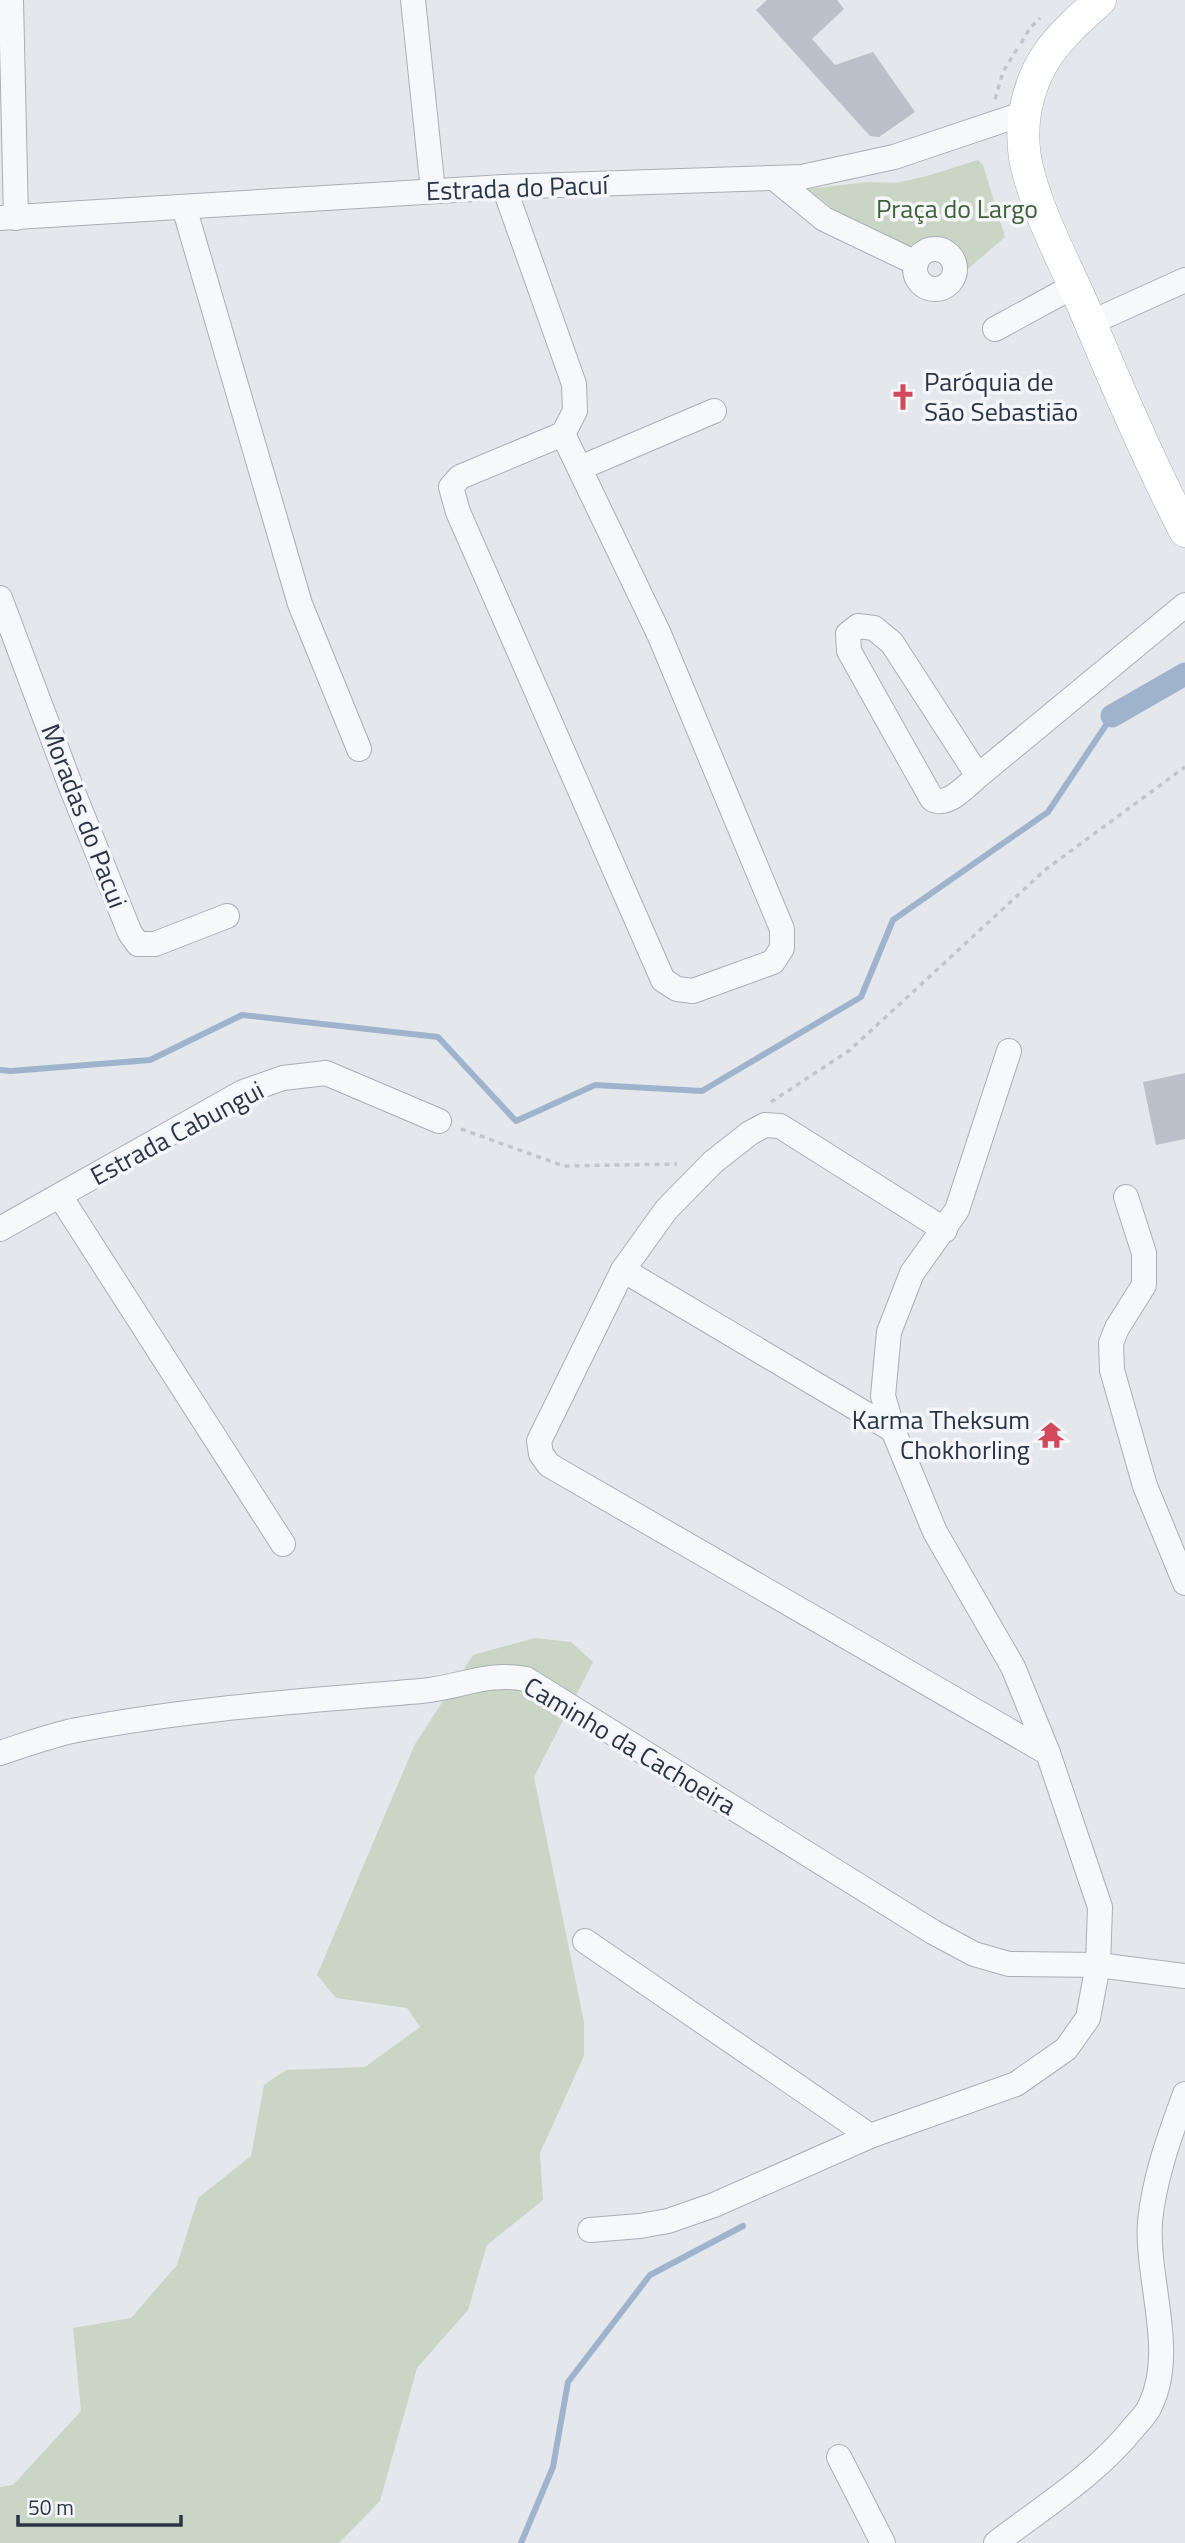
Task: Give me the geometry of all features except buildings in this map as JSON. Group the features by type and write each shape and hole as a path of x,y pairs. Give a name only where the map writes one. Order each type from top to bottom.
{"main road":[{"path":"1100,0 1060,37 1044,58 1034,79 1025,113 1023,146 1029,175 1074,286 1185,531"}],"street":[{"path":"8,218 11,0"},
{"path":"413,0 432,191"},
{"name":"Estrada do Pacuí","path":"8,218 504,187 802,177 894,157 1025,113"},
{"path":"774,178 824,219 916,263"},
{"path":"504,187 574,384 575,411 563,434 460,477 452,486 458,512 663,980 677,989 693,991 773,962 782,948 782,929 659,634 563,434"},
{"path":"184,206 300,604 359,749"},
{"path":"1090,323 1185,281"},
{"path":"995,330 1074,286"},
{"path":"580,468 714,411"},
{"name":"Moradas do Pacui","path":"0,598 71,787 130,933 138,944 155,944 227,916"},
{"path":"978,776 892,643 874,628 858,626 848,634 849,651 932,799 939,803 946,802 978,776 1185,605"},
{"path":"590,2230 668,2221 714,2205 870,2136 1016,2084 1066,2049 1088,2018 1098,1965 1100,1907 1048,1753 1013,1667 935,1532 893,1430 883,1396 888,1332 912,1273 957,1210 1009,1052"},
{"name":"Estrada Cabungui","path":"0,1229 243,1092 283,1078 326,1073 439,1121"},
{"path":"945,1230 780,1126 765,1125 750,1133 704,1171 666,1210 623,1269 539,1441 541,1454 549,1465 1048,1753"},
{"path":"60,1196 283,1544"},
{"path":"1126,1197 1144,1253 1144,1286 1117,1328 1111,1343 1112,1370 1145,1486 1185,1583"},
{"path":"623,1269 893,1430"},
{"name":"Caminho da Cachoeira","path":"0,1753 74,1730 173,1714 269,1702 425,1691 509,1675 526,1679 933,1933 974,1954 1009,1964 1098,1965 1185,1976"},
{"path":"585,1941 870,2136"},
{"path":"996,2543 1078,2481 1120,2445 1150,2407 1160,2378 1161,2350 1150,2222 1161,2168 1185,2094"},
{"path":"839,2457 883,2543"}],"path":[{"path":"990,106 996,98 1003,72 1030,28 1049,9"},
{"path":"768,1104 850,1050 1045,870 1185,767"},
{"path":"439,1121 564,1166 674,1165 686,1158"}],"green space":[{"name":"Praça do Largo","path":"978,160 983,165 1005,237 962,274 957,256 946,246 931,244 913,249 841,215 808,189 868,182 896,183"},
{"path":"535,1638 571,1642 593,1662 534,1777 584,2022 584,2056 540,2153 543,2200 487,2245 468,2310 417,2368 380,2501 339,2543 0,2543 0,2487 13,2485 81,2411 73,2328 131,2318 177,2265 198,2198 251,2156 264,2085 286,2070 365,2067 420,2027 407,2008 336,1998 317,1975 415,1744 473,1655"}],"waterway":[{"path":"1112,716 1185,674"},
{"path":"0,1070 150,1060 242,1015 438,1037 516,1121 595,1085 702,1091 861,997 893,920 1048,812 1112,716"},
{"path":"521,2543 553,2467 568,2382 650,2275 743,2226"}],"place":[{"name":"Paróquia de São Sebastião","path":"903,397"},
{"name":"Karma Theksum Chokhorling","path":"1051,1435"}]}
